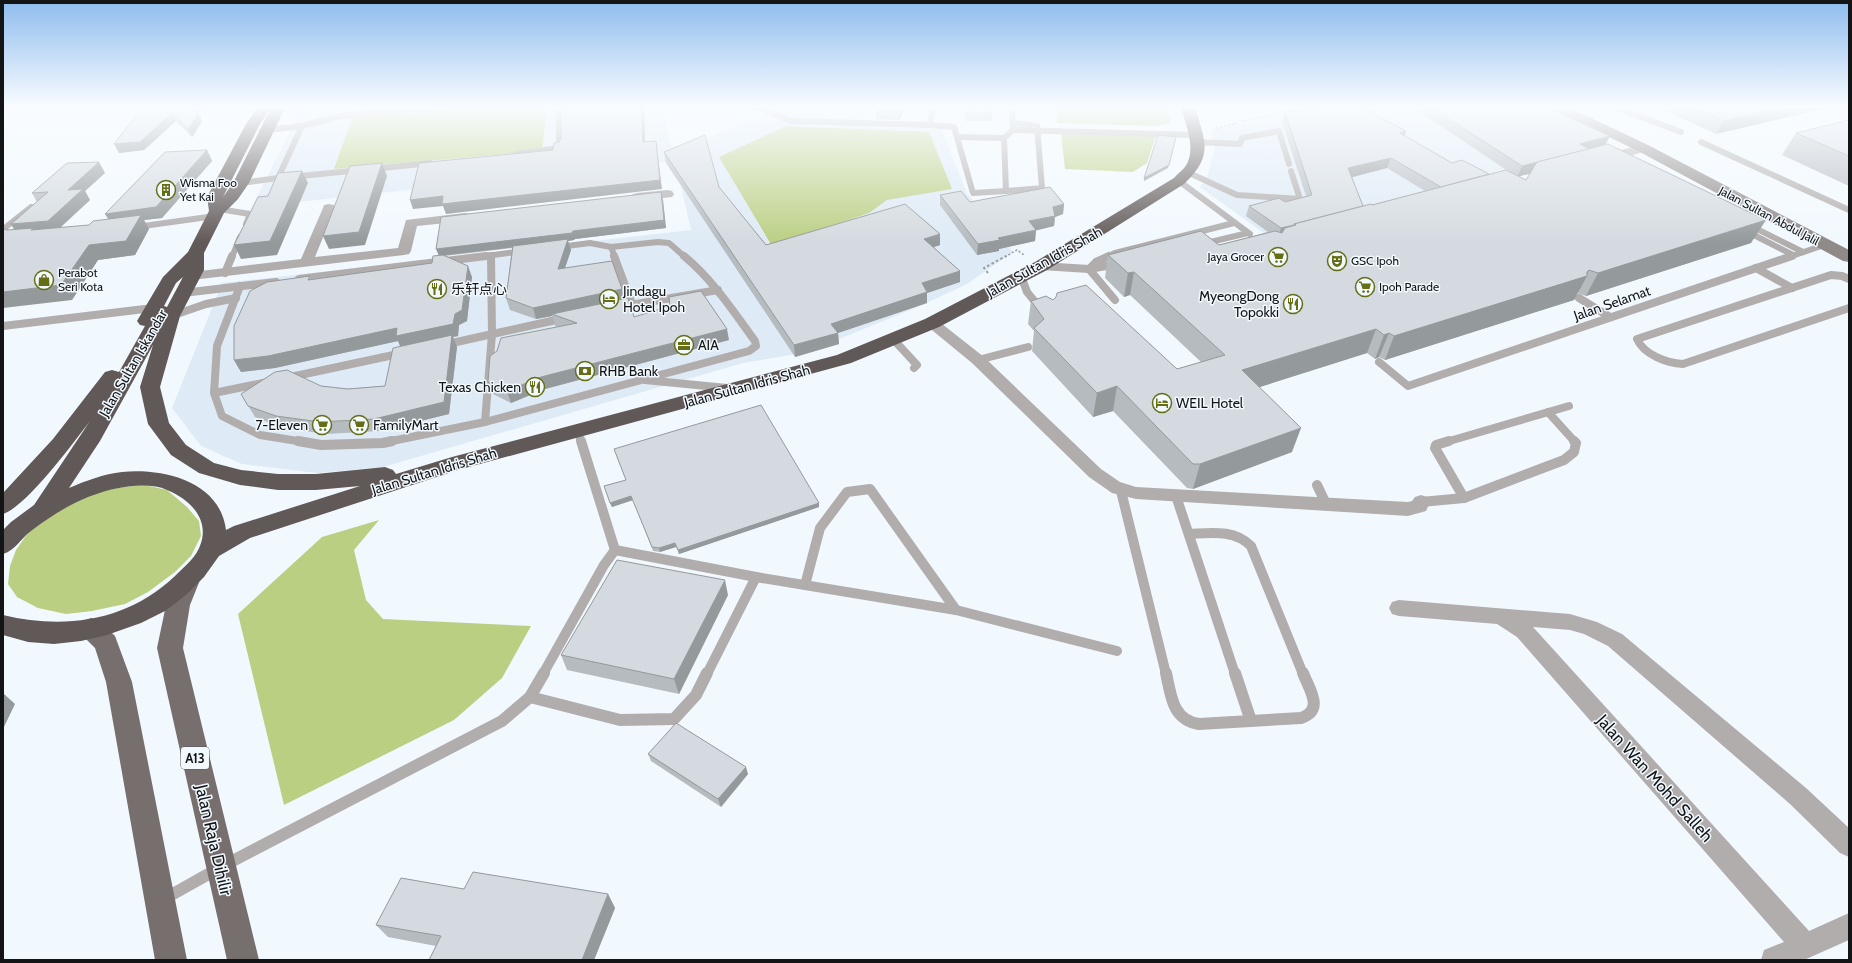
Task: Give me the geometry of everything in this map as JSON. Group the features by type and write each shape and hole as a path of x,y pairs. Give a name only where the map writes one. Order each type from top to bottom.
{"highway":[{"name":"Jalan Sultan Iskandar","path":"217,212 215,197 238,153"},
{"name":"Jalan Sultan Iskandar","path":"42,510 70,470 96,428 196,253 217,212 233,196 256,153"},
{"name":"Jalan Sultan Idris Shah","path":"210,550 242,532 452,464 844,358 892,340 932,323 1065,252 1183,177 1192,168 1198,153"},
{"path":"844,358 864,338 910,320 1015,266 1065,252"},
{"path":"3,506 23,488 60,446 120,365 162,312 188,284 195,270 196,253"},
{"path":"196,253 169,281 162,312 155,365 150,387 150,397 161,429 170,441 193,460 236,478 272,483 360,478 452,464"},
{"path":"3,545 17,530 42,510 81,491 103,484 138,479 166,481 187,490 204,505 214,525 214,536 210,550 202,564 188,580 156,604 115,622 91,628 49,634 15,629 3,625"}],"main road":[{"name":"Jalan Raja Dihilir","path":"188,580 178,605 170,648 243,960"},
{"path":"91,628 106,642 119,682 171,960"}],"street":[{"path":"1615,157 1628,153"},
{"name":"Jalan Sultan Abdul Jalil","path":"1652,153 1849,257"},
{"name":"Jalan Sultan Abdul Jalil","path":"1672,153 1849,246"},
{"path":"621,199 668,194"},
{"path":"306,263 329,208"},
{"path":"188,284 225,272 404,251 411,223 481,215"},
{"path":"932,323 978,360 1095,473 1112,487 1121,491 1176,496 1408,509 1414,508 1421,502"},
{"name":"Jalan Wan Mohd Salleh","path":"1399,608 1570,622 1590,628 1615,640 1798,796 1849,845"},
{"name":"Jalan Wan Mohd Salleh","path":"1499,615 1524,631 1805,946"},
{"path":"1774,960 1849,926"}],"lane":[{"path":"278,178 290,153"},
{"path":"508,155 523,153"},
{"path":"961,153 973,193 1042,188 1040,153"},
{"path":"1005,153 1006,191"},
{"path":"1286,153 1289,164"},
{"path":"1725,153 1849,210"},
{"path":"241,183 434,163"},
{"path":"1183,177 1238,195 1300,199 1291,171"},
{"path":"1183,177 1234,222 1257,240"},
{"path":"3,232 6,227 30,207"},
{"path":"127,228 217,212 250,214 225,272"},
{"path":"1089,269 1096,262 1115,253 1234,222"},
{"path":"1793,255 1739,224 1803,252"},
{"path":"1194,246 1248,232"},
{"path":"240,286 217,346 214,393 222,416 260,435 321,445 383,443 485,422 640,379 749,351 756,346 755,341 718,290 696,266 669,243 658,242 611,247 590,243 553,248"},
{"name":"Jalan Selamat","path":"1379,362 1408,386 1824,245"},
{"path":"611,247 632,304"},
{"path":"188,284 240,286 531,250"},
{"path":"485,422 492,334 491,255"},
{"path":"1041,266 1089,269 1126,263"},
{"path":"1756,268 1792,288"},
{"path":"1089,269 1115,300"},
{"path":"1849,278 1831,275 1639,337 1637,342 1670,364 1683,364 1849,308"},
{"path":"1021,276 1027,292 1044,313"},
{"path":"610,309 718,290"},
{"path":"3,326 162,312 236,298"},
{"path":"1579,298 1610,317"},
{"path":"438,346 573,317"},
{"path":"892,340 917,365 914,368"},
{"path":"978,360 1028,347"},
{"path":"214,393 414,351"},
{"path":"640,379 687,385 737,388"},
{"path":"1464,498 1435,448 1436,445 1569,406"},
{"path":"1421,502 1464,498 1564,460 1574,452 1576,443 1548,412"},
{"path":"578,431 615,550"},
{"path":"1317,485 1326,504"},
{"path":"805,585 820,528 847,492 870,489 956,610"},
{"path":"1121,491 1174,707 1177,714 1182,719 1191,723 1199,724 1308,716 1313,712 1315,706 1314,700 1248,542 1237,535 1230,534 1189,534"},
{"path":"1176,496 1251,721"},
{"path":"615,550 756,577 956,610 1117,651"},
{"path":"160,901 221,867 502,721 530,697 604,565 615,550"},
{"path":"530,697 620,720 674,719 696,695 756,577"}],"path":[{"path":"984,268 1017,250"}],"shaded area":[{"path":"279,153 951,153 967,193 1013,252 967,284 920,306 844,337 791,355 743,363 383,467 317,473 242,464 201,446 172,408 222,283 691,230 675,161 252,207"},
{"path":"1213,153 1568,153 1265,234 1200,187 1207,177"}],"green space":[{"path":"340,153 520,153 334,169"},
{"path":"728,153 937,153 952,189 887,200 869,213 772,246 719,157"},
{"path":"1063,153 1150,153 1147,163 1133,172 1065,169"},
{"path":"145,485 167,490 187,507 199,521 201,536 191,556 175,572 148,592 125,604 92,611 66,614 38,608 17,597 8,584 10,566 16,550 30,530 48,515 97,492"},
{"path":"379,520 354,550 366,600 383,619 531,626 502,678 454,720 284,805 238,614 322,537"}],"building":[{"path":"164,153 204,153 156,207 105,214"},
{"path":"523,153 657,153 660,180 442,204 443,196 410,200 419,163"},
{"path":"665,153 710,153 719,187 766,245 905,204 940,234 924,239 960,271 922,283 927,292 831,324 838,333 794,345"},
{"path":"1152,153 1172,153 1169,165 1144,178"},
{"path":"1298,153 1435,153 1452,163 1462,160 1489,174 1441,187 1391,158 1348,168 1363,206 1281,228 1249,206 1279,198 1285,202 1312,195"},
{"path":"1502,153 1573,153 1522,166"},
{"name":"Ipoh Parade","path":"1573,153 1627,153 1766,220 1598,273 1589,270 1587,272 1587,276 1394,336 1389,333 1384,335 1376,329 1242,370 1301,428 1200,464 1193,464 1117,386 1097,393 1034,328 1044,319 1031,301 1046,296 1053,300 1057,293 1086,285 1177,369 1225,355 1134,272 1128,273 1108,255 1201,231 1219,245 1275,231 1282,233 1285,228 1296,225 1294,224 1506,170 1526,180 1537,162"},
{"path":"1842,153 1849,153 1849,156"},
{"path":"99,162 68,190 83,189 48,221 11,224 48,192 32,193 67,163"},
{"path":"382,163 359,232 323,236 350,166"},
{"path":"302,171 270,241 234,245 258,197 268,196 278,173"},
{"path":"1050,187 1064,204 1053,207 1055,216 1029,221 1036,230 998,238 1000,240 978,244 940,195 961,191 970,202"},
{"path":"661,192 664,220 573,231 572,233 436,249 441,217"},
{"path":"141,215 126,241 89,245 61,285 3,292 3,229 34,228 31,230 89,225 93,221"},
{"path":"568,239 558,269 612,261 622,289 533,308 506,298 513,246"},
{"path":"443,255 468,266 462,310 455,314 453,324 396,336 397,328 268,356 234,360 234,326 250,291 267,282 310,276 308,280 432,263 433,256"},
{"path":"701,291 727,329 541,377 507,391 488,382 490,356 497,351 501,338 577,323 552,314 628,298 634,317 670,306 669,297"},
{"path":"452,335 444,402 374,419 320,422 276,416 248,406 241,394 275,372 287,370 321,386 348,389 385,386 393,348"},
{"path":"761,405 819,503 678,550 675,543 659,548 652,547 631,496 610,503 604,486 626,480 614,449"},
{"path":"617,560 725,580 674,679 561,655"},
{"path":"676,723 746,767 718,799 648,754"},
{"path":"473,872 608,894 582,960 429,960 441,936 376,925 401,878 464,889"}],"place":[{"name":"Wisma Foo Yet Kai","path":"166,190"},
{"name":"Jaya Grocer","path":"1278,257"},
{"name":"GSC Ipoh","path":"1337,261"},
{"name":"Perabot Seri Kota","path":"44,280"},
{"name":"Ipoh Parade","path":"1365,287"},
{"name":"乐轩点心","path":"437,289"},
{"name":"Jindagu Hotel Ipoh","path":"609,299"},
{"name":"MyeongDong Topokki","path":"1293,304"},
{"name":"AIA","path":"684,345"},
{"name":"RHB Bank","path":"585,371"},
{"name":"Texas Chicken","path":"535,387"},
{"name":"WEIL Hotel","path":"1162,403"},
{"name":"7-Eleven","path":"322,425"},
{"name":"FamilyMart","path":"359,425"}]}
